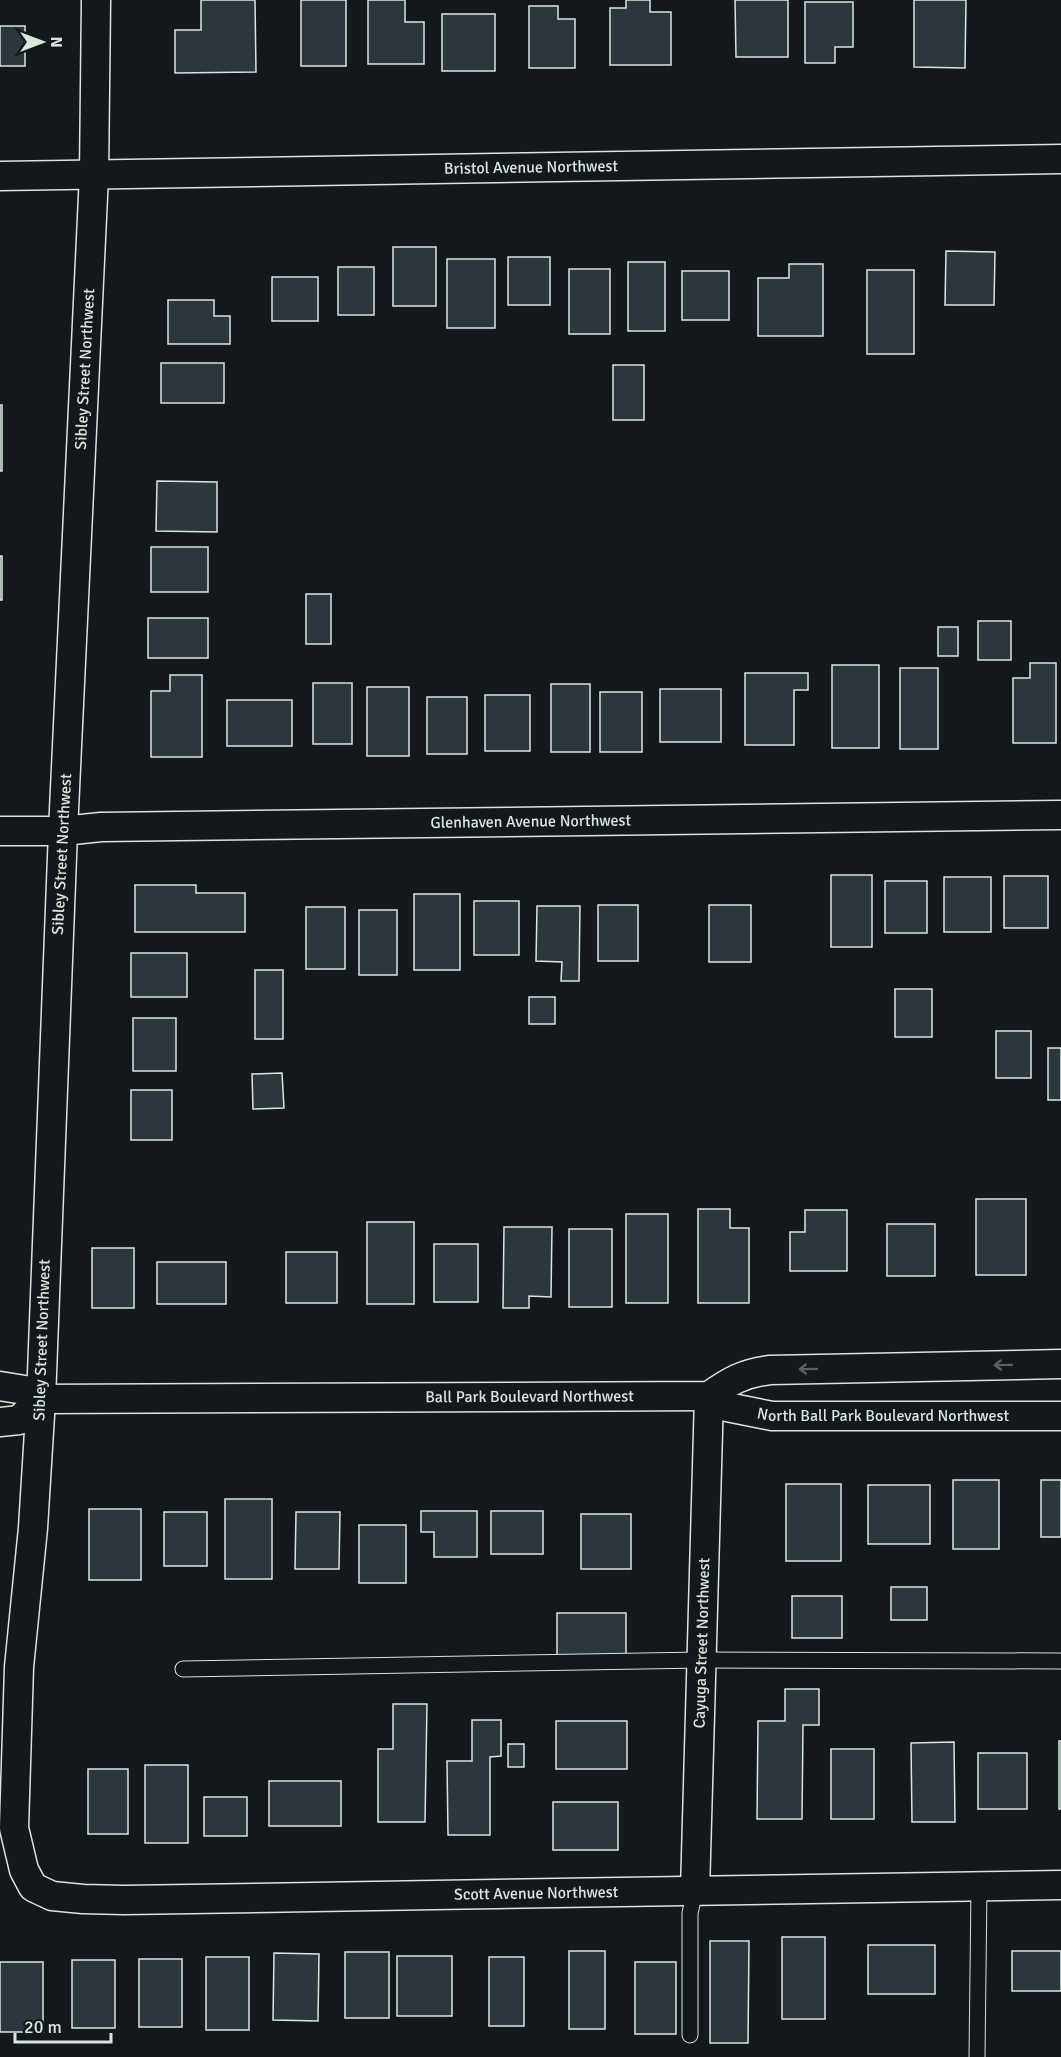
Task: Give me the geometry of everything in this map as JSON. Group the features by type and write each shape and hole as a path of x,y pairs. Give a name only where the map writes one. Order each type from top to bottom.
{"street":[{"name":"Sibley Street Northwest","path":"24,1870 14,1828 9,1710 19,1667 33,1528 41,1399 63,831 94,175 96,0"},
{"name":"Bristol Avenue Northwest","path":"0,176 1061,159"},
{"name":"Glenhaven Avenue Northwest","path":"0,831 63,831 101,827 1061,815"},
{"path":"709,1396 729,1382 750,1372 770,1370 1061,1364"},
{"path":"0,1386 31,1390 41,1399 19,1420 0,1422"},
{"name":"Ball Park Boulevard Northwest","path":"41,1399 709,1396"},
{"name":"North Ball Park Boulevard Northwest","path":"709,1396 727,1407 772,1416 1061,1416"},
{"name":"Cayuga Street Northwest","path":"695,1891 709,1396"},
{"name":"Scott Avenue Northwest","path":"24,1870 33,1887 52,1896 83,1899 1061,1885"}],"lane":[{"path":"183,1669 702,1660 1061,1660"},
{"path":"976,2057 979,1887"},
{"path":"690,2035 690,1913 695,1891"}],"building":[{"path":"201,0 255,0 256,72 175,73 175,30 201,30"},
{"path":"301,0 346,0 346,66 301,66"},
{"path":"368,0 405,0 405,22 424,22 424,64 368,64"},
{"path":"626,0 650,0 650,12 671,12 671,65 610,65 610,8 626,8"},
{"path":"735,0 788,0 788,57 736,57"},
{"path":"914,0 966,0 965,68 914,67"},
{"path":"805,2 853,2 853,47 835,47 835,63 805,63"},
{"path":"529,6 558,6 558,19 575,19 575,68 529,68"},
{"path":"442,14 495,14 495,71 442,71"},
{"path":"0,26 25,26 25,66 0,66"},
{"path":"393,247 436,247 436,306 393,306"},
{"path":"946,251 995,252 994,305 945,305"},
{"path":"508,257 550,257 550,305 508,305"},
{"path":"447,259 495,259 495,328 447,328"},
{"path":"628,262 665,262 665,331 628,331"},
{"path":"789,264 823,264 823,336 758,336 758,278 789,278"},
{"path":"338,267 374,267 374,315 338,315"},
{"path":"569,269 610,269 610,334 569,334"},
{"path":"867,270 914,270 914,354 867,354"},
{"path":"682,271 729,271 729,320 682,320"},
{"path":"272,277 318,277 318,321 272,321"},
{"path":"168,300 214,300 214,316 230,316 230,344 168,344"},
{"path":"161,363 224,363 224,403 161,403"},
{"path":"613,365 644,365 644,420 613,420"},
{"path":"0,405 2,405 2,471 0,471"},
{"path":"157,481 217,482 217,532 156,531"},
{"path":"151,547 208,547 208,592 151,592"},
{"path":"0,556 2,556 2,600 0,600"},
{"path":"306,594 331,594 331,644 306,644"},
{"path":"148,618 208,618 208,658 148,658"},
{"path":"978,621 1011,621 1011,660 978,660"},
{"path":"938,627 958,627 958,656 938,656"},
{"path":"1030,663 1056,663 1056,743 1013,743 1013,678 1030,678"},
{"path":"832,665 879,665 879,748 832,748"},
{"path":"900,668 938,668 938,749 900,749"},
{"path":"745,673 808,673 808,690 794,690 794,745 745,745"},
{"path":"170,675 202,675 202,757 151,757 151,691 170,691"},
{"path":"313,683 352,683 352,744 313,744"},
{"path":"551,684 590,684 590,752 551,752"},
{"path":"367,687 409,687 409,756 367,756"},
{"path":"660,689 721,689 721,742 660,742"},
{"path":"600,692 642,692 642,752 600,752"},
{"path":"485,695 530,695 530,751 485,751"},
{"path":"427,697 467,697 467,754 427,754"},
{"path":"227,700 292,700 292,746 227,746"},
{"path":"831,875 872,875 872,947 831,947"},
{"path":"1004,876 1048,876 1048,928 1004,928"},
{"path":"944,877 991,877 991,932 944,932"},
{"path":"885,881 927,881 927,933 885,933"},
{"path":"135,885 196,885 196,893 245,893 245,932 135,932"},
{"path":"414,894 460,894 460,970 414,970"},
{"path":"474,901 519,901 519,955 474,955"},
{"path":"598,905 638,905 638,961 598,961"},
{"path":"709,905 751,905 751,962 709,962"},
{"path":"537,906 580,906 579,981 561,981 562,962 536,961"},
{"path":"306,907 345,907 345,969 306,969"},
{"path":"359,910 397,910 397,975 359,975"},
{"path":"131,953 187,953 187,997 131,997"},
{"path":"255,970 283,970 283,1039 255,1039"},
{"path":"895,989 932,989 932,1037 895,1037"},
{"path":"529,997 555,997 555,1024 529,1024"},
{"path":"133,1018 176,1018 176,1071 133,1071"},
{"path":"996,1031 1031,1031 1031,1078 996,1078"},
{"path":"1048,1048 1061,1048 1061,1100 1048,1100"},
{"path":"282,1073 284,1108 253,1109 252,1074"},
{"path":"131,1090 172,1090 172,1140 131,1140"},
{"path":"976,1199 1026,1199 1026,1275 976,1275"},
{"path":"698,1209 730,1209 730,1228 749,1228 749,1303 698,1303"},
{"path":"805,1210 847,1210 847,1271 790,1271 790,1232 805,1232"},
{"path":"626,1214 668,1214 668,1303 626,1303"},
{"path":"367,1222 414,1222 414,1304 367,1304"},
{"path":"887,1224 935,1224 935,1276 887,1276"},
{"path":"504,1227 552,1227 551,1297 529,1296 529,1308 503,1308"},
{"path":"569,1229 612,1229 612,1307 569,1307"},
{"path":"434,1244 478,1244 478,1302 434,1302"},
{"path":"92,1248 134,1248 134,1308 92,1308"},
{"path":"286,1252 337,1252 337,1303 286,1303"},
{"path":"157,1262 226,1262 226,1304 157,1304"},
{"path":"953,1480 999,1480 999,1549 953,1549"},
{"path":"1041,1480 1061,1480 1061,1537 1041,1537"},
{"path":"786,1484 841,1484 841,1561 786,1561"},
{"path":"868,1485 930,1485 930,1544 868,1544"},
{"path":"225,1499 272,1499 272,1579 225,1579"},
{"path":"89,1509 141,1509 141,1580 89,1580"},
{"path":"421,1511 477,1511 477,1557 434,1557 434,1532 421,1532"},
{"path":"491,1511 543,1511 543,1554 491,1554"},
{"path":"164,1512 207,1512 207,1566 164,1566"},
{"path":"296,1512 340,1512 339,1569 295,1569"},
{"path":"581,1514 631,1514 631,1569 581,1569"},
{"path":"359,1525 406,1525 406,1583 359,1583"},
{"path":"891,1587 927,1587 927,1620 891,1620"},
{"path":"792,1596 842,1596 842,1638 792,1638"},
{"path":"557,1613 626,1613 626,1656 557,1656"},
{"path":"785,1689 819,1689 819,1725 803,1725 802,1819 757,1819 758,1721 785,1721"},
{"path":"393,1704 427,1704 425,1822 378,1822 378,1749 393,1749"},
{"path":"472,1720 501,1720 501,1756 490,1757 490,1835 448,1835 447,1761 472,1761"},
{"path":"556,1721 627,1721 627,1769 556,1769"},
{"path":"1059,1741 1061,1741 1061,1809 1059,1809"},
{"path":"954,1742 955,1822 912,1822 911,1743"},
{"path":"508,1744 524,1744 524,1767 508,1767"},
{"path":"831,1749 874,1749 874,1819 831,1819"},
{"path":"978,1753 1027,1753 1027,1809 978,1809"},
{"path":"145,1765 188,1765 188,1843 145,1843"},
{"path":"88,1769 128,1769 128,1834 88,1834"},
{"path":"269,1781 341,1781 341,1826 269,1826"},
{"path":"204,1797 247,1797 247,1836 204,1836"},
{"path":"553,1802 618,1802 618,1850 553,1850"},
{"path":"782,1937 825,1937 825,2019 782,2019"},
{"path":"710,1941 749,1941 748,2043 710,2043"},
{"path":"868,1945 935,1945 935,1994 868,1994"},
{"path":"569,1951 605,1951 605,2029 569,2029"},
{"path":"1012,1951 1061,1951 1061,1991 1012,1991"},
{"path":"345,1952 389,1952 389,2018 345,2018"},
{"path":"274,1953 319,1954 318,2021 273,2020"},
{"path":"397,1956 452,1956 452,2016 397,2016"},
{"path":"206,1957 249,1957 249,2030 206,2030"},
{"path":"489,1957 524,1957 524,2026 489,2026"},
{"path":"139,1959 182,1959 182,2027 139,2027"},
{"path":"72,1960 115,1960 115,2028 72,2028"},
{"path":"0,1962 43,1962 43,2032 0,2032"},
{"path":"635,1962 676,1962 676,2034 635,2034"}]}
